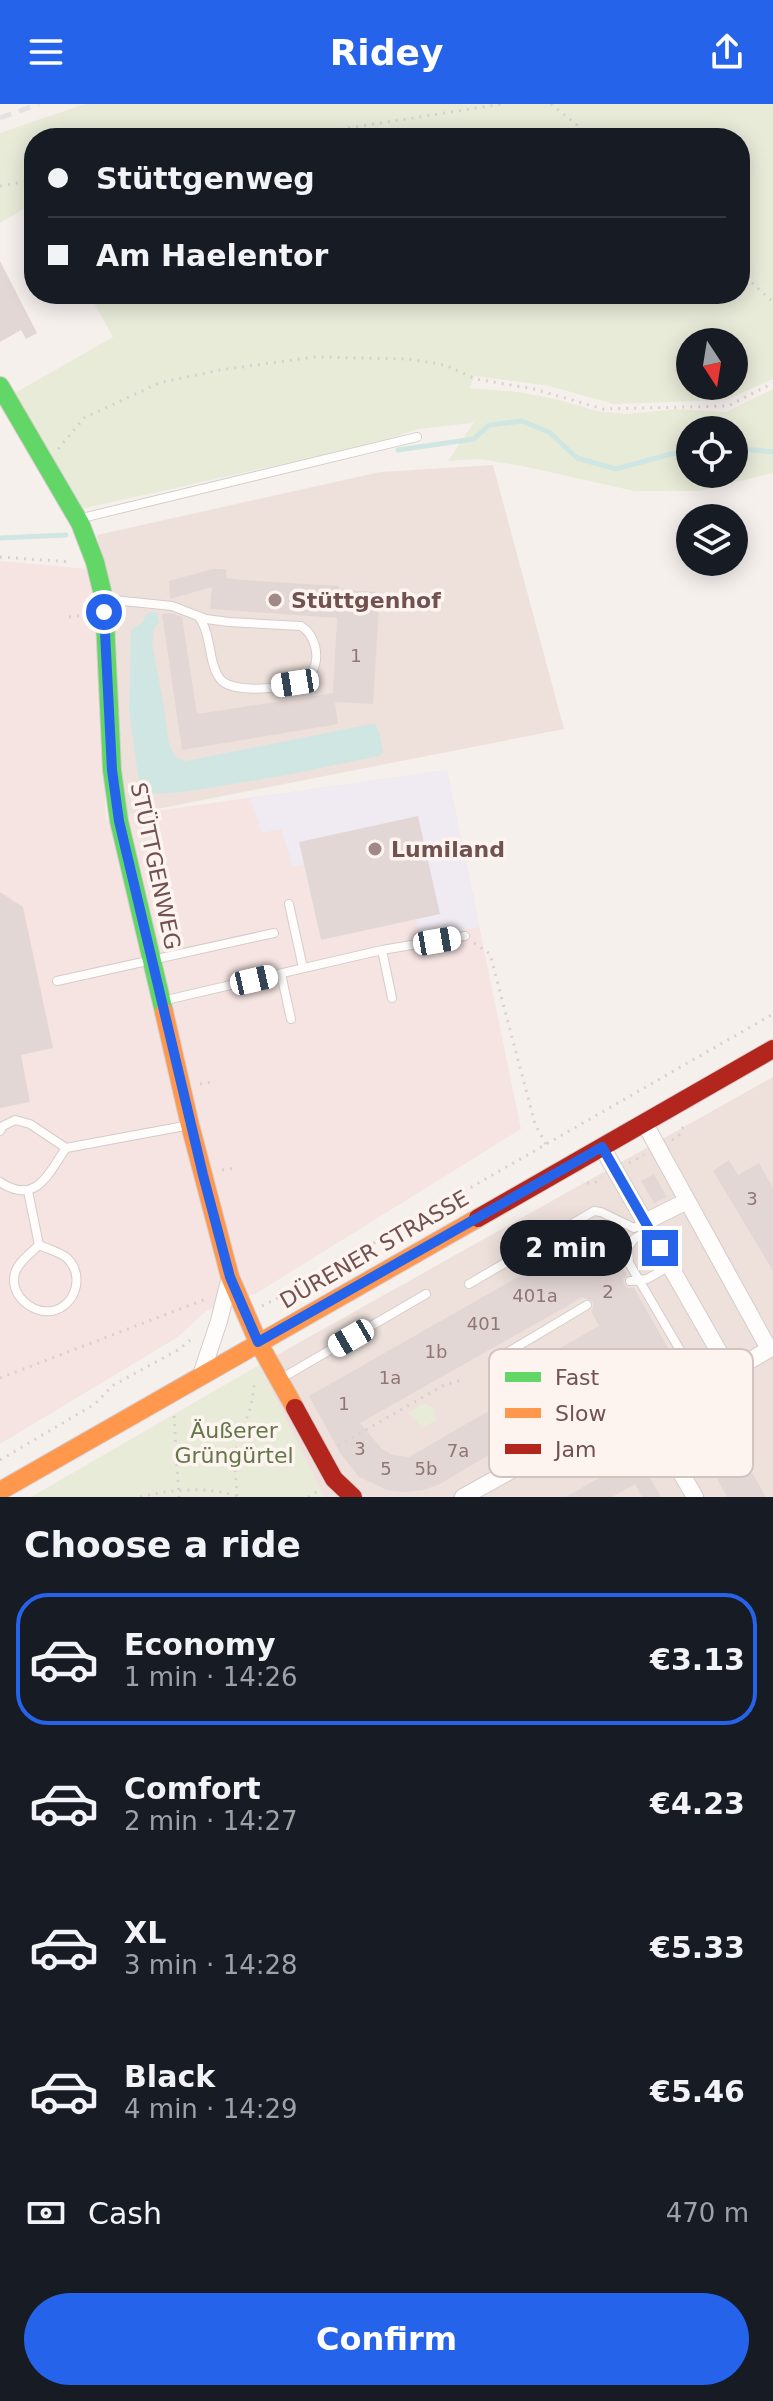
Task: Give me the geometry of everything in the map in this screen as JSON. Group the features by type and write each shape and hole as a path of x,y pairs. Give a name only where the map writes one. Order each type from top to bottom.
{"street":[{"name":"STÜTTGENWEG","path":"0,386 80,525 95,562 104,599 112,770 119,821 190,1125 230,1277 258,1342 321,1456 334,1479 353,1497"},
{"name":"DÜRENER STRASSE","path":"0,1491 773,1049"},
{"path":"645,1124 771,1348 753,1358"},
{"path":"602,1147 717,1349"},
{"path":"648,1226 687,1201"},
{"name":"STÜTTGENWEG","path":"201,1375 230,1277"},
{"path":"463,1497 498,1477"},
{"path":"680,1477 689,1495"}],"lane":[{"path":"80,525 417,437"},
{"path":"104,599 172,606 198,616 229,622 301,626 308,630 313,640 317,656 314,668 307,678 295,683 249,689 229,686 215,669 208,631 198,616"},
{"path":"289,904 303,968"},
{"path":"57,981 274,933"},
{"path":"161,1001 382,950 465,936"},
{"path":"382,950 392,998"},
{"path":"281,974 291,1019"},
{"path":"0,1131 15,1120 30,1124 66,1148 190,1125"},
{"path":"0,1182 13,1191 28,1191 40,1185 66,1148"},
{"path":"28,1191 39,1245"},
{"path":"469,1284 594,1211 634,1228 648,1226"},
{"path":"648,1226 628,1247 629,1263 635,1280 679,1349"},
{"path":"39,1245 66,1256 75,1268 78,1281 74,1295 65,1305 51,1311 38,1310 26,1304 15,1287 14,1275 18,1265 39,1245"},
{"path":"635,1280 647,1279 670,1266"},
{"path":"279,1379 426,1294"},
{"path":"513,1349 587,1305"}],"path":[{"path":"349,128 502,104"},
{"path":"551,104 581,128"},
{"path":"0,186 24,182"},
{"path":"750,281 773,302"},
{"path":"44,463 84,418 159,383 220,370 314,357 408,359 445,365 476,379 534,389 603,409 728,406 773,383"},
{"path":"0,557 95,562"},
{"path":"170,908 178,907"},
{"path":"465,936 490,954 535,1124 546,1144"},
{"path":"246,1313 278,1298 773,1014"},
{"path":"206,1083 216,1081"},
{"path":"225,1170 236,1168"},
{"path":"0,1378 212,1297"},
{"path":"0,1460 95,1404 112,1386 178,1350 198,1334"},
{"path":"140,1497 201,1490 239,1496 234,1454 251,1406 256,1376"},
{"path":"321,1456 444,1385 462,1380"},
{"path":"174,1409 179,1497"}],"shaded area":[{"name":"Stüttgenhof","path":"493,465 564,729 127,815 120,768 111,600 97,535 380,472"},
{"path":"0,561 89,569 98,605 106,820 447,770 521,1129 257,1293 206,1311 178,1337 0,1444"},
{"name":"Lumiland","path":"447,770 479,927 422,938 416,919 321,940 304,865 293,867 281,829 262,833 250,798"},
{"path":"773,1077 773,1497 324,1497 259,1365"}],"green space":[{"path":"85,104 773,104 773,379 748,390 748,328 676,328 676,400 726,400 614,404 549,386 475,376 469,388 519,392 597,411 628,414 676,409 726,412 773,389 773,473 748,479 748,438 758,439 748,437 748,416 676,416 676,488 712,488 700,491 634,491 479,459 448,461 476,419 472,423 418,429 377,443 82,509 13,394 113,337 95,304 750,304 750,128 24,128 24,209 0,223 0,133"},
{"name":"Äußerer Grüngürtel","path":"259,1365 324,1497 31,1497"},
{"path":"424,1403 434,1408 436,1420 422,1428 415,1417 408,1414"}],"water":[{"path":"152,612 157,613 159,623 154,628 152,644 169,744 176,757 186,761 371,724 375,724 379,731 383,752 379,756 282,776 184,792 153,794 143,790 139,783 129,711 131,630"}],"building":[{"path":"0,261 37,333 26,339 21,330 0,342"},
{"path":"213,569 226,569 226,578 380,592 373,704 335,702 338,724 182,750 162,614 182,617 197,714 333,693 337,618 210,609 212,587 170,599 169,581"},
{"path":"418,816 440,914 321,940 299,842"},
{"path":"0,892 23,907 53,1048 21,1055 30,1102 0,1108"},
{"path":"729,1160 738,1175 759,1163 773,1188 773,1271 713,1171"},
{"path":"654,1174 667,1197 654,1203 641,1181"},
{"path":"583,1249 598,1275 620,1263 627,1275 623,1279 624,1284 634,1288 669,1349 558,1349 599,1326 591,1311 593,1302 583,1297 360,1423 382,1449 393,1455 409,1457 489,1411 489,1455 424,1490 387,1490 359,1477 340,1453 309,1396 548,1260 552,1266"},
{"path":"753,1474 766,1497 727,1497 716,1477 753,1477"},
{"path":"601,1477 650,1477 661,1497 642,1497 635,1484 612,1497 566,1497"}],"waterway":[{"path":"398,450 474,439 489,425 522,421 549,432 577,458 616,469 676,453"},
{"path":"748,449 773,452"},
{"path":"0,538 66,535"}],"railway":[{"path":"0,118 39,104"}],"traffic: fast":[{"path":"0,386 80,523 95,562 104,599 112,770 119,821 164,1012"}],"traffic: slow":[{"path":"164,1012 230,1277 258,1342 295,1408"},
{"path":"0,1491 478,1218"}],"traffic: jam":[{"path":"478,1218 773,1049"},
{"path":"295,1408 334,1479 353,1497"}],"place":[{"name":"Stüttgenhof","path":"275,600"},
{"name":"Lumiland","path":"375,849"}],"route":[{"path":"104,612 112,770 119,821 190,1125 230,1277 258,1342 602,1147 660,1248"}]}
